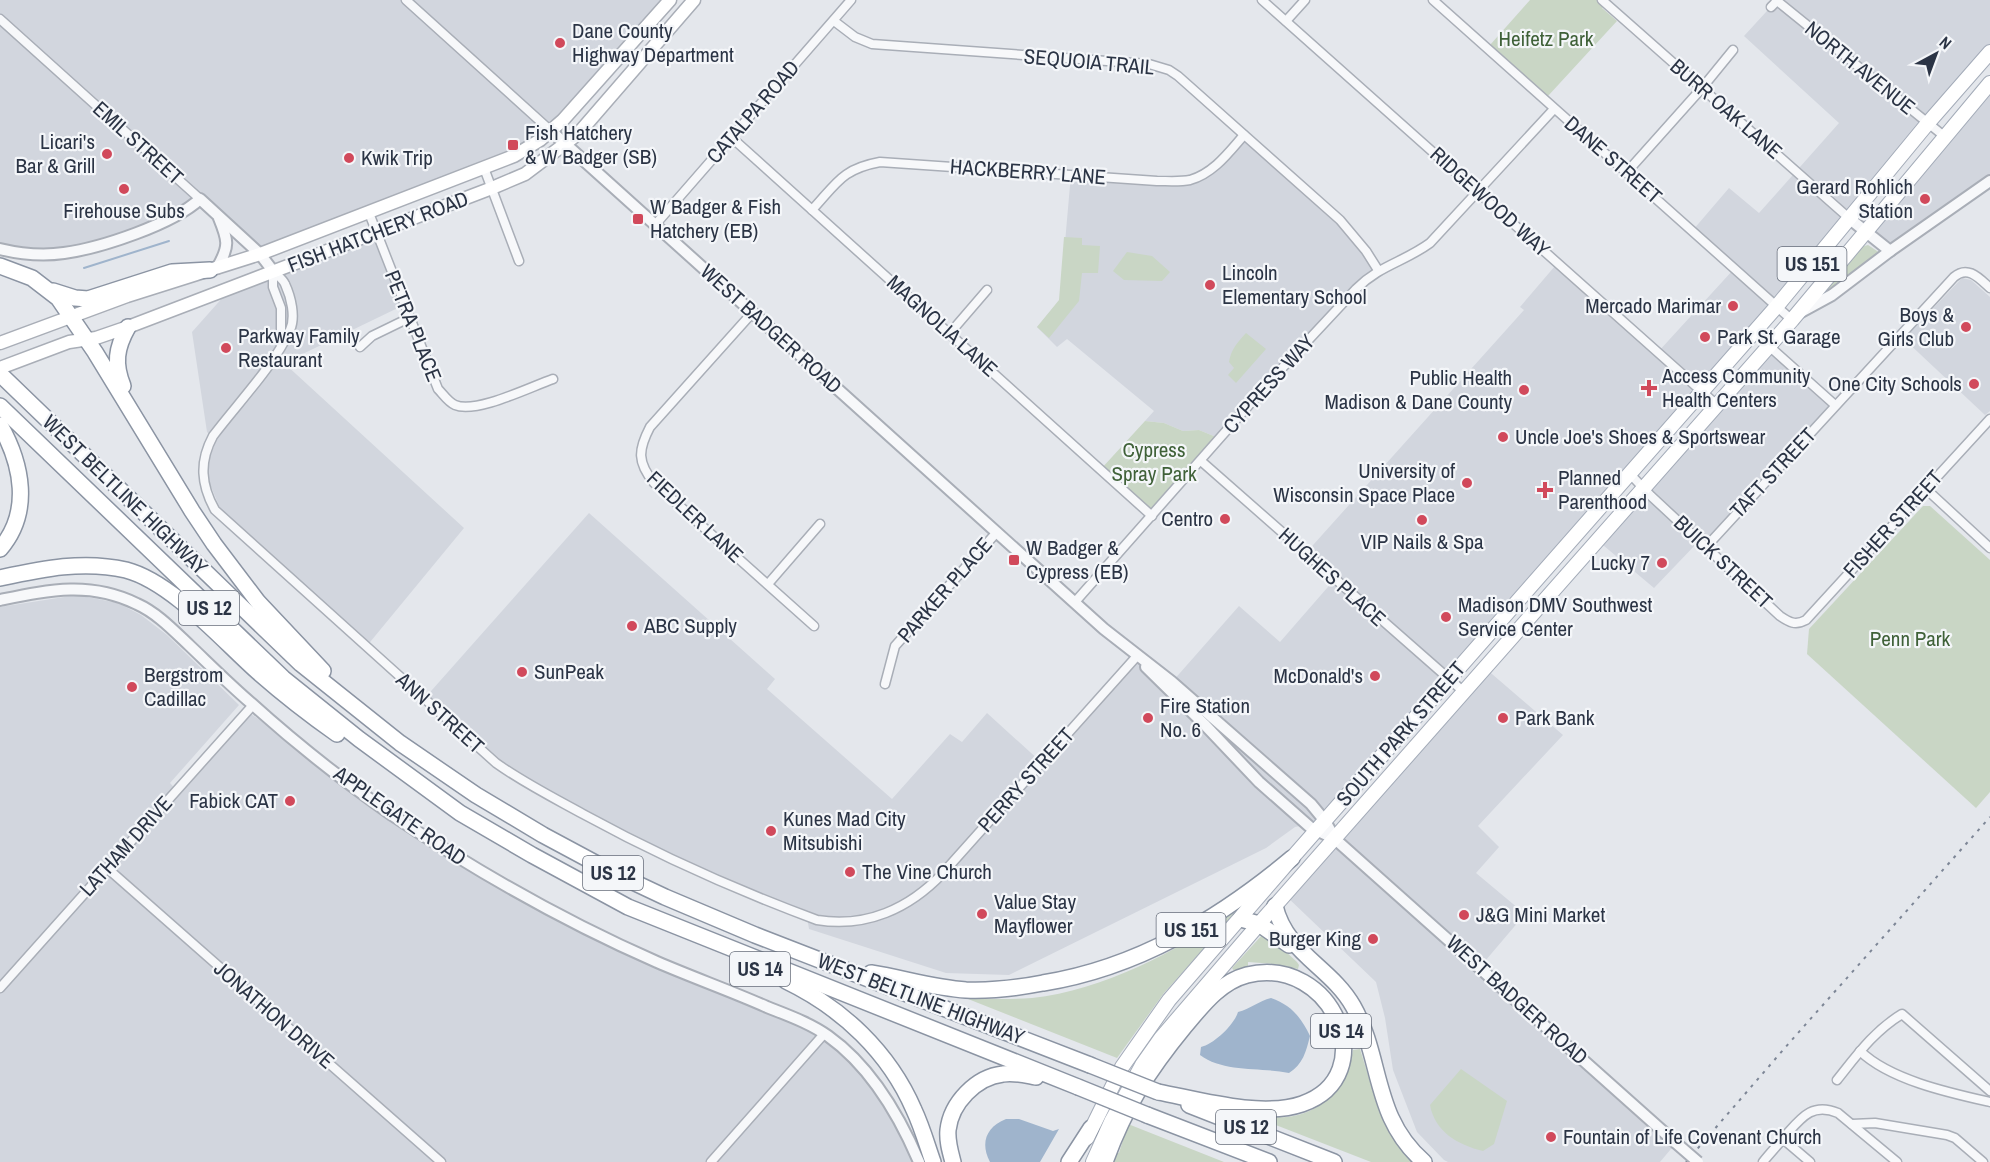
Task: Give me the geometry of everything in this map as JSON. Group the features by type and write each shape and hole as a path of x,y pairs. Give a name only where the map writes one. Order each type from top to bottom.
{"highway":[{"path":"0,266 18,271 67,297 88,299 172,272 213,269"},
{"path":"42,284 58,298 86,339 209,535 258,602 319,668 400,743"},
{"path":"128,327 117,352 117,372 160,458"},
{"name":"WEST BELTLINE HIGHWAY","path":"0,374 301,664 400,743 485,801 612,872 685,905 1334,1162"},
{"name":"WEST BELTLINE HIGHWAY","path":"0,406 283,678 431,794 512,844 628,907 1269,1162"},
{"path":"0,425 14,456 21,481 17,521 0,549"},
{"path":"0,578 77,565 96,565 135,574 171,594 315,718 431,794"},
{"name":"US 151","path":"844,969 964,990 999,990 1086,975 1147,952 1180,936 1230,906 1292,858"},
{"path":"1275,906 1278,922 1288,938 1330,978 1352,1004 1362,1025 1385,1106 1403,1138 1424,1162"},
{"name":"US 14","path":"628,907 807,992 843,1016 871,1044 898,1081 914,1108 933,1162"},
{"path":"1241,919 1259,924 1304,955"},
{"name":"US 14","path":"1105,1162 1120,1124 1145,1077 1185,1025 1217,990 1245,976 1269,973 1287,975 1306,984 1321,996 1333,1010 1337,1019 1343,1045 1337,1072 1322,1092 1302,1104 1271,1110 1254,1109 1158,1092"},
{"path":"953,1162 948,1144 950,1120 961,1099 974,1087 985,1079 1005,1073 1055,1078"},
{"path":"1069,1162 1091,1128"}],"main road":[{"name":"FISH HATCHERY ROAD","path":"0,343 127,296 260,254 514,156 540,140 563,120 670,0"},
{"name":"FISH HATCHERY ROAD","path":"0,368 69,342 96,338 128,327 525,174 578,134 694,0"},
{"name":"SOUTH PARK STREET","path":"1077,1162 1091,1128 1122,1067 1169,1000 1777,306 1928,123 1990,52"},
{"name":"SOUTH PARK STREET","path":"1093,1162 1112,1120 1161,1038 1769,346 1990,83"}],"street":[{"name":"WEST BADGER ROAD","path":"406,0 1075,602 1237,738 1311,804 1320,826"},
{"name":"CATALPA ROAD","path":"655,225 851,0"},
{"name":"RIDGEWOOD WAY","path":"1262,0 1717,405"},
{"path":"1286,21 1305,0"},
{"name":"DANE STREET","path":"1433,0 1777,306 1794,317"},
{"name":"BURR OAK LANE","path":"1602,0 1850,219"},
{"name":"NORTH AVENUE","path":"1775,3 1944,136"},
{"name":"EMIL STREET","path":"0,19 260,254 273,271"},
{"name":"SEQUOIA TRAIL","path":"834,21 855,37 872,44 1149,64 1169,70 1349,230 1378,270"},
{"path":"1627,172 1733,50"},
{"name":"CYPRESS WAY","path":"1075,602 1280,370 1356,289 1378,270 1430,243 1554,109"},
{"name":"HACKBERRY LANE","path":"812,210 849,171 861,165 880,162 1157,181 1188,180 1216,166 1244,135"},
{"name":"MAGNOLIA LANE","path":"731,137 1152,516"},
{"path":"484,168 519,261"},
{"path":"1794,317 1832,295 1990,181"},
{"path":"0,249 26,254 65,253 159,224 188,209 200,199"},
{"name":"PETRA PLACE","path":"369,213 438,389 455,405 469,408 487,404 553,380"},
{"path":"213,269 227,246 226,237 217,215"},
{"path":"1850,219 1890,251"},
{"name":"ANN STREET","path":"273,271 285,282 291,305 290,329 274,357 213,436 206,449 202,470 204,485 216,510 225,520 496,764 514,776 675,862 807,917 836,923 879,915"},
{"name":"TAFT STREET","path":"1706,547 1950,280 1958,273 1966,271 1976,275 1990,288"},
{"path":"950,333 987,290"},
{"name":"FIEDLER LANE","path":"753,312 650,427 641,444 641,458 645,472 654,483 814,626"},
{"path":"360,347 372,336 409,318"},
{"path":"1769,346 1835,405"},
{"name":"FISHER STREET","path":"1792,623 1806,620 1990,418"},
{"name":"HUGHES PLACE","path":"1201,461 1464,692"},
{"name":"BUICK STREET","path":"1630,474 1780,616 1792,623"},
{"path":"1925,488 1990,548"},
{"path":"768,584 820,524"},
{"name":"PARKER PLACE","path":"885,684 896,646 997,532"},
{"name":"APPLEGATE ROAD","path":"0,600 72,588 96,590 139,604 154,614 253,705 335,772 391,814 474,867 543,907 657,962 793,1017 824,1034 854,1059 881,1093 897,1115 918,1162"},
{"name":"WEST BADGER ROAD","path":"1137,656 1153,676 1204,724 1244,768 1335,839 1698,1162"},
{"name":"PERRY STREET","path":"879,915 907,904 926,891 1137,656"},
{"name":"LATHAM DRIVE","path":"0,988 253,705"},
{"name":"JONATHON DRIVE","path":"107,868 441,1162"},
{"path":"1837,1080 1878,1031 1902,1014 1990,1091"},
{"path":"711,1162 824,1034"},
{"path":"1860,1051 1887,1071 1990,1102"},
{"path":"1763,1162 1806,1114 1817,1109 1827,1109 1838,1113 1897,1162"},
{"path":"1852,1124 1875,1123 1947,1135 1955,1138 1983,1162"},
{"path":"1783,1139 1810,1162"}],"shaded area":[{"path":"0,0 670,0 540,140 260,254 200,199 188,209 80,249 0,249"},
{"path":"1777,0 1990,0 1990,52 1325,821 1295,827 1266,848 1009,975 946,973 809,929 807,917 674,862 514,776 424,699 589,513 775,679 767,689 892,799 950,734 962,742 987,713 1041,762 1137,656 1172,682 1239,606 1280,642 1334,580 1305,554 1524,310 1520,307 1555,266 1658,352 1733,270 1693,230 1729,188 1759,213 1839,123 1744,36"},
{"path":"1990,83 1990,181 1890,251 1865,231"},
{"name":"Lincoln Elementary School","path":"1244,135 1340,220 1378,270 1221,439 1199,430 1183,431 1164,423 1145,421 1154,411 1067,339 1057,347 1037,327 1060,300 1071,174 1157,181 1200,176"},
{"path":"376,232 404,305 284,363 464,528 366,647 225,520 209,482 209,460 216,440 207,432 192,332 232,287"},
{"path":"1962,278 1971,280 1990,297 1990,411 1985,415 1904,339"},
{"path":"1769,346 1835,405 1706,547 1699,541 1654,588 1597,540"},
{"path":"77,595 118,603 141,615 167,635 239,705 170,783 180,794 251,714 391,814 543,907 816,1029 876,1086 919,1162 0,1162 0,607"},
{"path":"1485,668 1563,735 1478,826 1499,847 1476,873 1525,914 1480,967 1676,1143 1660,1162 1448,1162 1444,1160 1417,1132 1393,1070 1385,1018 1376,982 1285,895"}],"green space":[{"name":"Heifetz Park","path":"1530,0 1608,0 1602,8 1617,21 1548,96 1490,45"},
{"path":"1064,237 1082,238 1082,245 1100,246 1098,273 1082,273 1079,301 1049,338 1037,327 1059,300"},
{"path":"1868,245 1880,253 1826,293 1826,290 1861,247"},
{"path":"1127,252 1152,256 1170,272 1162,281 1124,280 1113,271"},
{"path":"1246,333 1266,349 1236,383 1228,375 1234,368 1229,362 1230,357 1233,349"},
{"name":"Cypress Spray Park","path":"1145,421 1164,423 1183,431 1199,430 1221,439 1152,516 1101,469"},
{"name":"Penn Park","path":"1923,506 1930,506 1990,560 1990,792 1976,808 1807,654 1809,629"},
{"path":"1234,912 1236,913 1164,993 1117,1058 963,997 1032,998 1086,987 1163,955"},
{"path":"1263,934 1271,938 1297,962 1298,969 1248,962 1248,967 1235,972 1232,968"},
{"path":"1360,1049 1378,1108 1416,1162 1371,1162 1253,1116 1299,1115 1322,1104 1339,1086 1350,1063 1353,1050"},
{"path":"1461,1069 1507,1101 1494,1144 1483,1151 1457,1141 1442,1130 1430,1105"},
{"path":"1128,1124 1224,1162 1112,1162 1114,1152 1119,1153"}],"water":[{"path":"1271,998 1284,1004 1295,1013 1310,1036 1298,1066 1289,1073 1231,1067 1220,1065 1200,1055 1201,1047 1223,1033 1238,1012"},
{"path":"1006,1119 1019,1119 1053,1131 1059,1129 1040,1162 990,1162 985,1148 987,1136 994,1126"}],"waterway":[{"path":"84,268 169,241"}],"railway":[{"path":"1686,1162 1990,817"}],"place":[{"name":"Dane County Highway Department","path":"560,43"},
{"name":"Fish Hatchery & W Badger (SB)","path":"513,145"},
{"name":"Licari's Bar & Grill","path":"107,154"},
{"name":"Kwik Trip","path":"349,158"},
{"name":"Firehouse Subs","path":"124,189"},
{"name":"Gerard Rohlich Station","path":"1925,199"},
{"name":"W Badger & Fish Hatchery (EB)","path":"638,219"},
{"name":"Lincoln Elementary School","path":"1210,285"},
{"name":"Mercado Marimar","path":"1733,306"},
{"name":"Boys & Girls Club","path":"1966,327"},
{"name":"Park St. Garage","path":"1705,337"},
{"name":"Parkway Family Restaurant","path":"226,348"},
{"name":"One City Schools","path":"1974,384"},
{"name":"Access Community Health Centers","path":"1649,388"},
{"name":"Public Health Madison & Dane County","path":"1524,390"},
{"name":"Uncle Joe's Shoes & Sportswear","path":"1503,437"},
{"name":"University of Wisconsin Space Place","path":"1467,483"},
{"name":"Planned Parenthood","path":"1545,490"},
{"name":"Centro","path":"1225,519"},
{"name":"VIP Nails & Spa","path":"1422,520"},
{"name":"W Badger & Cypress (EB)","path":"1014,560"},
{"name":"Lucky 7","path":"1662,563"},
{"name":"Madison DMV Southwest Service Center","path":"1446,617"},
{"name":"ABC Supply","path":"632,626"},
{"name":"SunPeak","path":"522,672"},
{"name":"McDonald's","path":"1375,676"},
{"name":"Bergstrom Cadillac","path":"132,687"},
{"name":"Fire Station No. 6","path":"1148,718"},
{"name":"Park Bank","path":"1503,718"},
{"name":"Fabick CAT","path":"290,801"},
{"name":"Kunes Mad City Mitsubishi","path":"771,831"},
{"name":"The Vine Church","path":"850,872"},
{"name":"Value Stay Mayflower","path":"982,914"},
{"name":"J&G Mini Market","path":"1464,915"},
{"name":"Burger King","path":"1373,939"},
{"name":"Fountain of Life Covenant Church","path":"1551,1137"}]}
